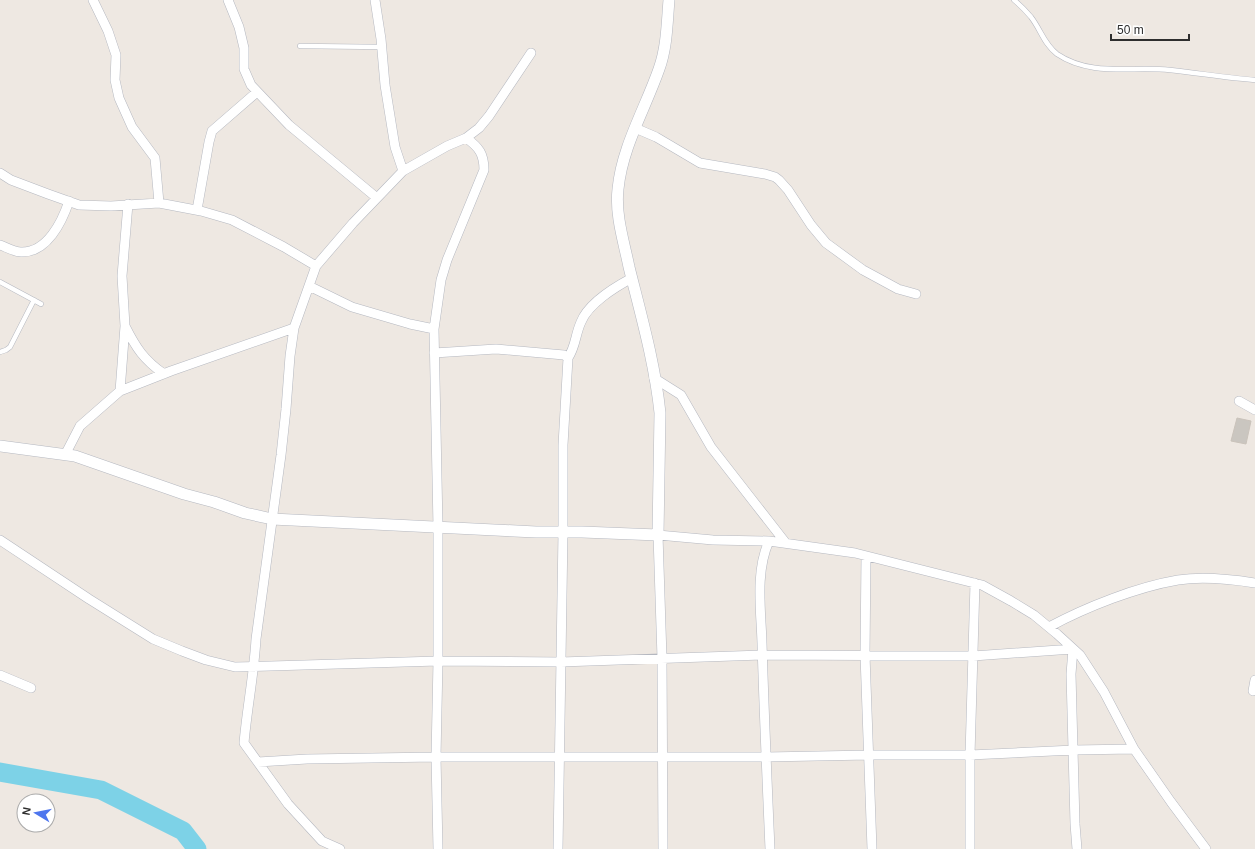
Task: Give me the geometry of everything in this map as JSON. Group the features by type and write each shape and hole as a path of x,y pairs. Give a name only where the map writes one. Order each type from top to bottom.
{"street":[{"path":"93,0 108,31 116,55 115,80 120,98 132,127 155,158 160,203"},
{"path":"228,0 239,27 244,48 244,69 251,85 289,125 377,198"},
{"path":"375,0 382,47 385,84 395,147 403,171"},
{"path":"663,849 662,658 658,535 660,413 654,378 618,210 618,189 628,145 660,68 667,26 668,0"},
{"path":"340,849 322,841 288,804 244,743 246,715 254,667 256,639 286,409 290,356 294,328 316,266 353,222 403,171 447,146 466,138 478,128 489,116 531,53"},
{"path":"197,210 212,131 258,92"},
{"path":"635,128 656,137 700,163 765,174 774,177 788,190 811,225 826,243 863,270 898,289 916,294"},
{"path":"438,849 436,757 438,527 434,329 441,280 447,260 484,170 482,153 466,138"},
{"path":"0,173 11,180 40,192 80,205 160,203 197,210 232,220 284,247 316,266"},
{"path":"0,245 21,252 35,249 49,240 64,217 69,201"},
{"path":"120,392 125,326 122,276 128,204"},
{"path":"558,849 563,445 568,358 575,347 581,322 588,310 606,295 632,278"},
{"path":"309,286 352,307 402,322 434,329"},
{"path":"125,326 136,346 150,364 164,374"},
{"path":"64,455 80,426 120,392 164,374 294,328"},
{"path":"434,353 504,350 564,355 568,358"},
{"path":"654,378 681,395 711,447 785,542"},
{"path":"1239,401 1255,410"},
{"path":"0,446 75,456 245,513 272,519 658,535 713,540 785,542 834,549 982,585 1034,615 1080,655 1104,692 1134,748 1171,802 1206,849"},
{"path":"0,540 102,608 153,638 206,660 235,667 438,661 561,662 762,655 973,656 1073,649"},
{"path":"769,541 764,551 761,576 762,655 770,849"},
{"path":"866,556 865,655 872,849"},
{"path":"1049,627 1076,612 1140,589 1179,580 1221,579 1255,583"},
{"path":"970,849 970,755 975,583"},
{"path":"1073,649 1071,674 1077,849"},
{"path":"0,674 31,688"},
{"path":"1254,691 1255,680"},
{"path":"258,762 307,759 436,757 559,758 662,756 766,757 970,755 1134,748"}],"lane":[{"path":"1014,0 1031,17 1042,38 1050,48 1066,59 1083,66 1102,69 1169,70 1223,78 1255,80"},
{"path":"300,46 382,47"},
{"path":"0,282 41,304"},
{"path":"0,352 10,347 34,300"}],"building":[{"path":"1237,418 1251,421 1246,444 1231,441"}],"waterway":[{"path":"0,772 101,790 183,831 197,849"}]}
